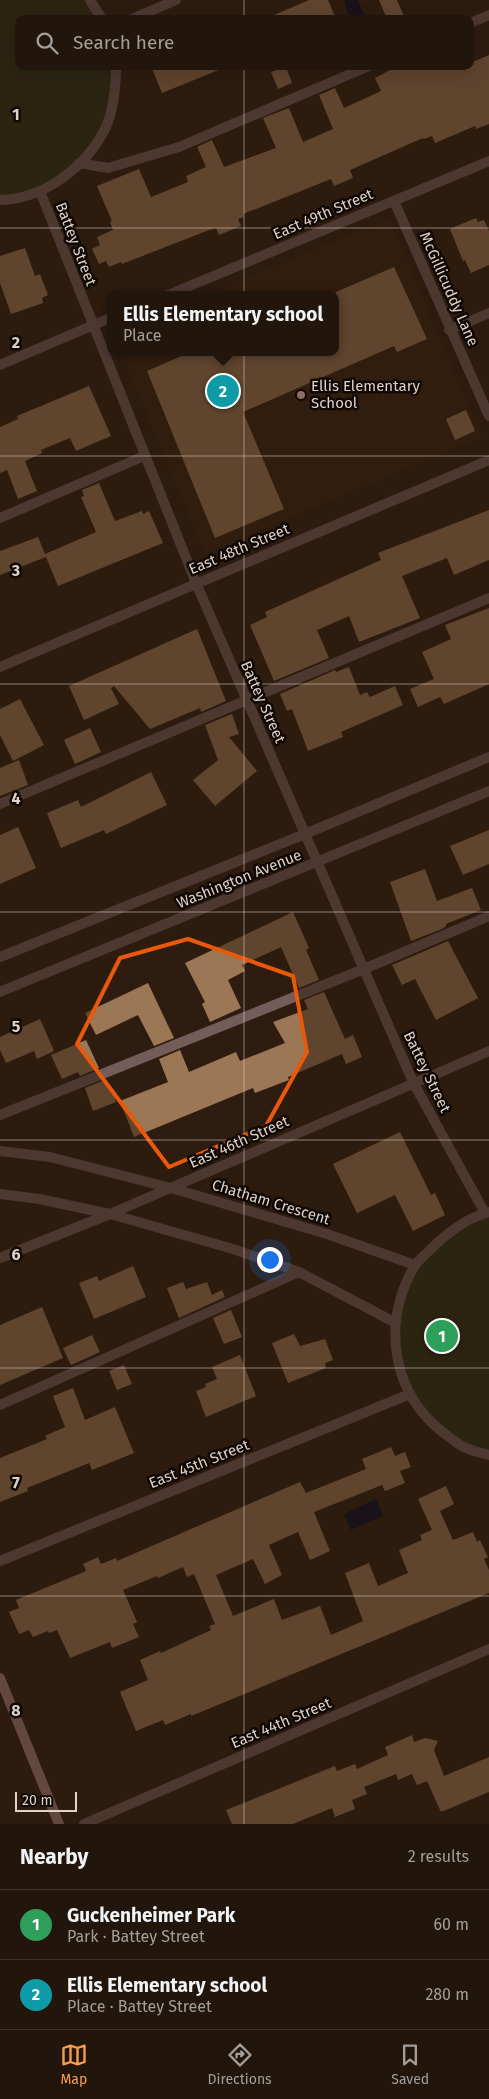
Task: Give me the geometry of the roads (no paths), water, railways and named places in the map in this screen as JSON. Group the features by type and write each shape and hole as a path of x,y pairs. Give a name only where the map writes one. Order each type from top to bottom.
{"street":[{"path":"90,0 99,15"},
{"path":"141,15 176,0"},
{"path":"474,21 489,15"},
{"name":"Battey Street","path":"4,200 40,191 64,177 89,154 106,126 116,91 116,70"},
{"path":"79,163 108,168 179,147 360,70"},
{"name":"East 49th Street","path":"178,291 489,162"},
{"name":"Battey Street","path":"40,191 92,326 196,583 364,970 413,1082 487,1213 452,1229 415,1265 405,1284 394,1322 400,1372 410,1394 432,1424 463,1447 489,1455"},
{"path":"0,208 4,200"},
{"name":"McGillicuddy Lane","path":"394,201 489,416"},
{"path":"450,330 489,313"},
{"path":"0,364 107,319"},
{"path":"0,518 144,456"},
{"name":"East 48th Street","path":"0,666 489,460"},
{"path":"0,804 489,598"},
{"name":"Washington Avenue","path":"0,957 305,834 489,757"},
{"name":"Washington Avenue","path":"0,992 318,863 489,791"},
{"path":"0,1115 364,970 489,916"},
{"name":"East 46th Street","path":"0,1258 110,1214 489,1050"},
{"name":"Chatham Crescent","path":"0,1151 50,1158 171,1188 327,1234 415,1265"},
{"path":"0,1194 110,1214 233,1249 299,1272 394,1322"},
{"path":"0,1405 299,1272"},
{"name":"East 45th Street","path":"0,1561 410,1394"},
{"name":"East 44th Street","path":"84,1824 489,1649"},
{"path":"0,1678 60,1824"}],"water":[{"path":"358,0 364,15 349,15 344,1"},
{"path":"376,1499 383,1516 351,1530 344,1514"}],"place":[{"name":"Ellis Elementary school","path":"223,391"},
{"name":"Ellis Elementary School","path":"301,395"},
{"name":"Guckenheimer Park","path":"442,1336"}]}
